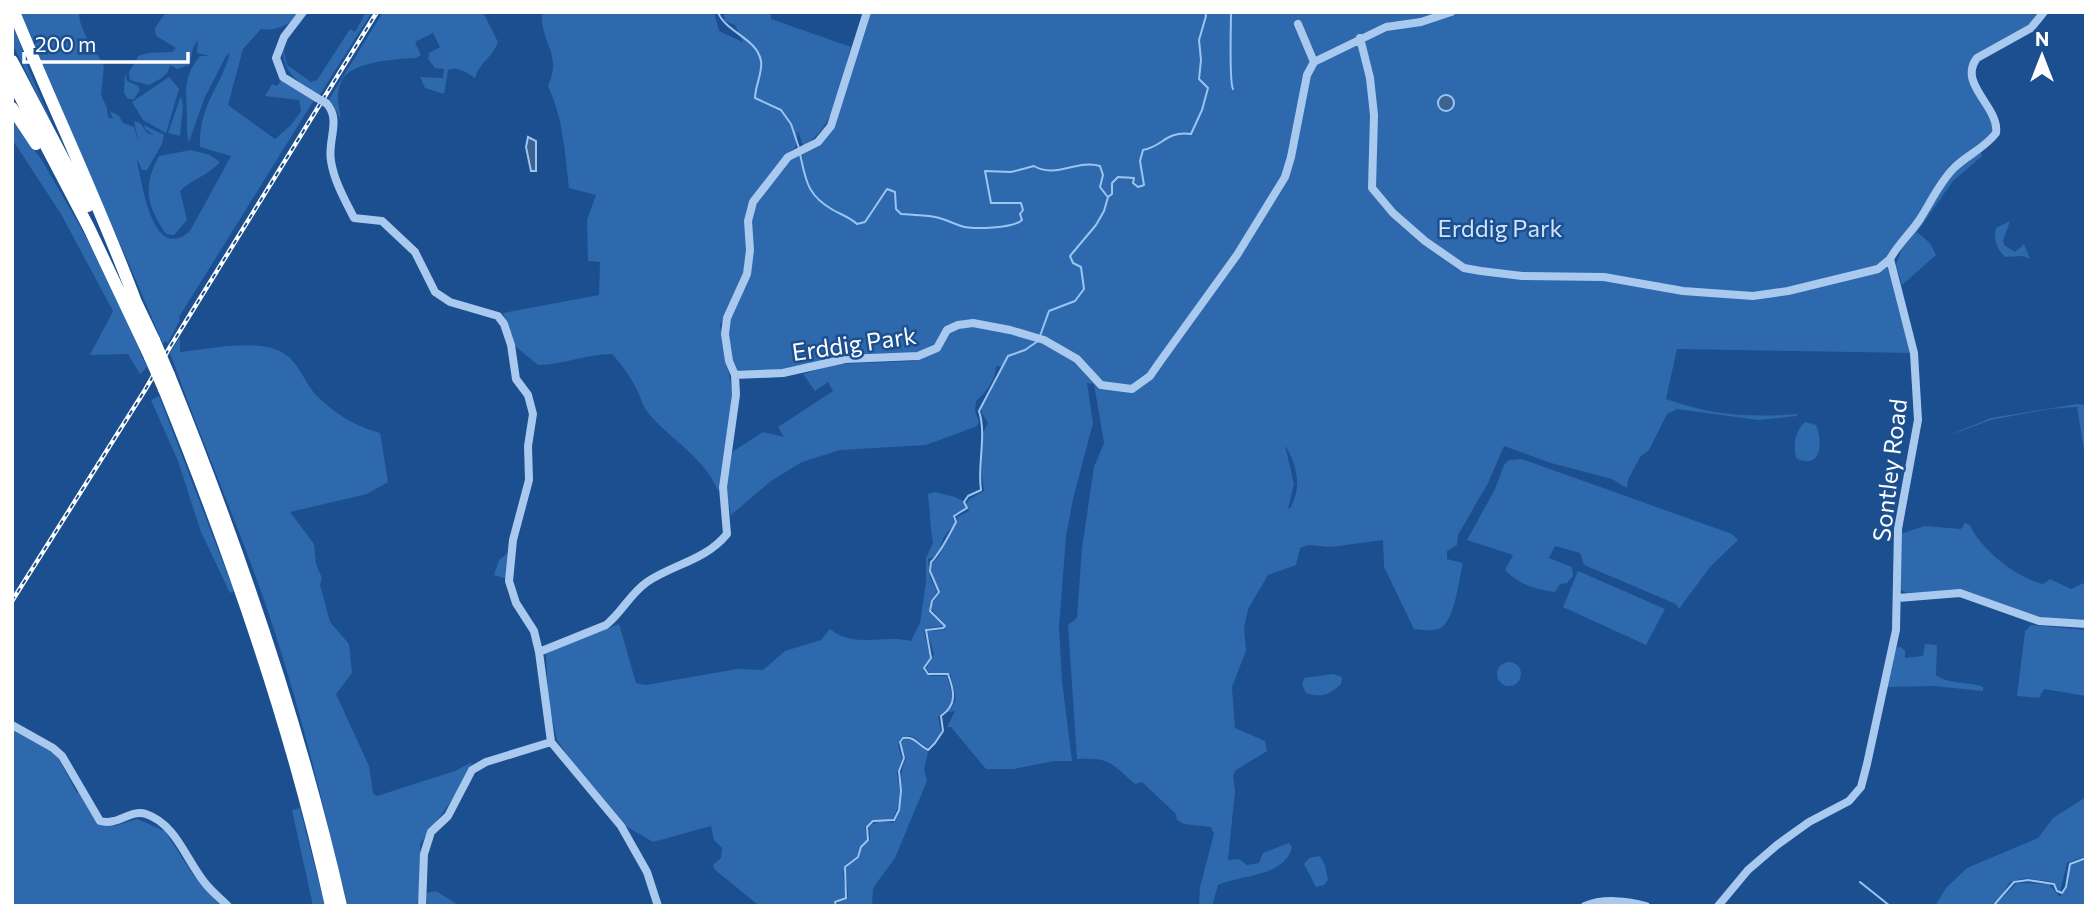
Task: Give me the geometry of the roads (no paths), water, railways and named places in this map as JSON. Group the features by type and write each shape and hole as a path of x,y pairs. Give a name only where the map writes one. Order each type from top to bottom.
{"highway":[{"path":"14,12 120,258 137,305"},
{"path":"12,61 154,340 221,504 275,661 341,906"},
{"path":"12,81 89,228 150,357 226,546 274,693 331,906"},
{"path":"12,108 89,228"}],"street":[{"path":"303,12 284,37 276,58 283,77 331,108 334,118 329,146 331,163 354,218 382,221 415,252 435,292 450,302 498,316 504,324 511,345 516,379 528,395 533,414 528,446 529,480 513,540 509,580 516,603 534,631 551,742 621,826 647,872 657,906"},
{"path":"539,652 606,625 615,618 632,594 650,580 684,565 718,545 727,534 723,487 736,396 736,375 729,361 725,334 727,318 747,274 750,250 748,220 753,202 788,157 818,142 831,126 867,12"},
{"path":"1298,24 1314,62 1386,27 1421,22 1451,12"},
{"path":"1360,38 1370,78 1374,115 1372,188 1393,213 1424,241 1464,268 1521,276 1604,277 1683,291 1753,296 1788,291 1878,269 1890,259 1898,245 1919,222 1942,181 1954,167 1996,133 1995,123 1971,76 1972,66 1978,58 2031,27 2044,12"},
{"name":"Erddig Park","path":"736,375 783,373 845,359 918,356 937,348 947,330 958,325 985,326 1039,339 1077,359 1101,386 1132,389 1150,376 1237,255 1285,177 1307,75 1314,62"},
{"name":"Sontley Road","path":"1718,906 1758,861 1809,822 1849,801 1861,787 1896,630 1898,529 1918,420 1914,353 1890,259"},
{"path":"1898,598 1960,593 2039,621 2086,624"},
{"path":"12,725 62,756 100,821 116,822 135,813 144,813 172,832 205,883 228,906"},
{"path":"422,906 424,854 431,832 449,816 472,770 486,762 551,742"},
{"path":"1584,906 1605,901 1634,902 1646,906"}],"waterway":[{"path":"718,12 727,25 754,46 761,61 755,98 781,110 791,124 799,148"},
{"path":"1040,336 1049,311 1075,301 1084,289 1081,267 1073,263 1070,256 1096,225 1108,197 1112,194 1112,183 1118,177 1134,178 1133,183 1138,187 1144,185 1140,161 1143,150 1175,135 1191,134 1208,88 1199,79 1199,40 1205,12"},
{"path":"1231,12 1233,89"},
{"path":"800,154 806,180 813,193 824,204 857,224 865,222 887,189 895,192 896,209 901,214 935,217 974,228 993,228 1018,223 1022,220 1021,203 991,203 985,171 1011,172 1034,166 1050,171 1083,165 1100,166 1103,175 1100,187 1107,196"},
{"path":"836,906 835,902 846,898 845,867 858,857 861,847 868,840 867,827 873,821 894,820 899,810 899,771 904,758 900,742 903,738 911,738 928,750 943,731 941,716 950,707 953,697 950,680 948,674 928,674 924,668 931,658 926,630 945,626 930,611 932,601 939,592 930,571 931,562 956,522 954,516 967,508 964,502 968,496 981,490 982,430 979,411 1008,356 1025,350 1038,341"},
{"path":"1993,906 2014,882 2028,880 2054,884 2057,891 2062,893 2066,887 2070,864 2086,858"},
{"path":"1860,882 1890,906"}],"railway":[{"path":"12,601 377,12"}]}
